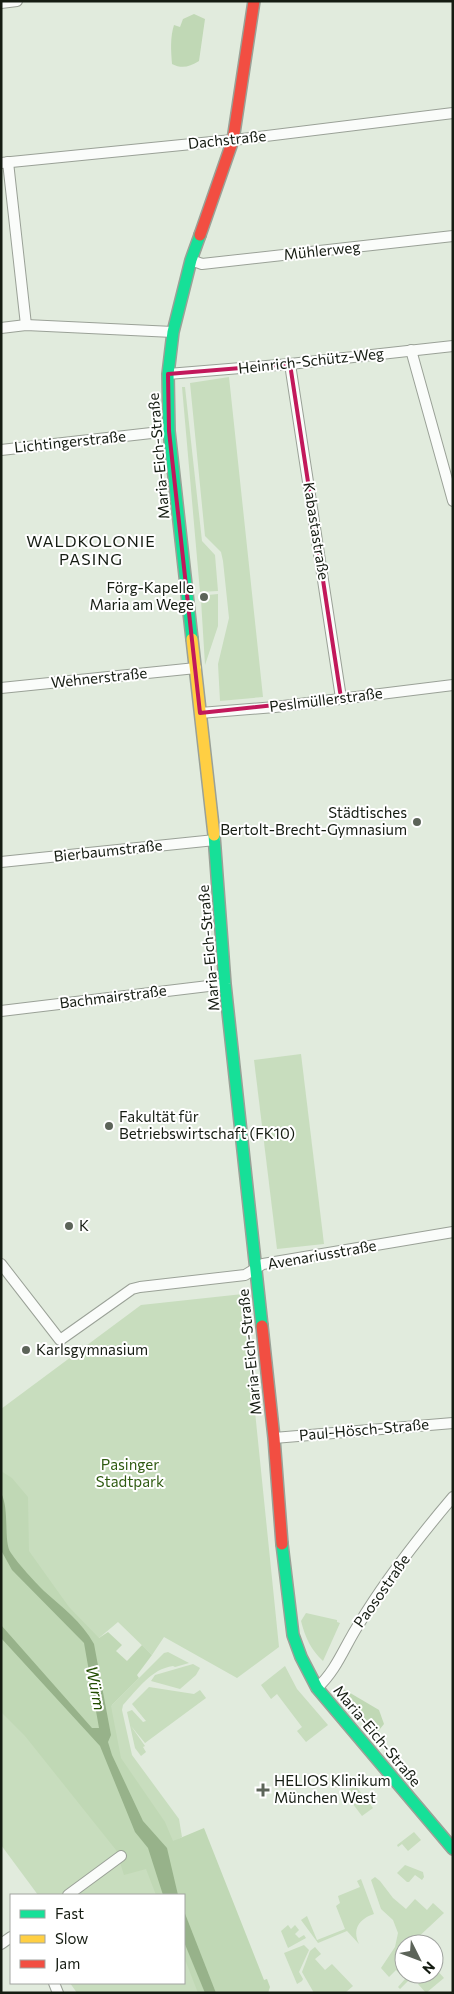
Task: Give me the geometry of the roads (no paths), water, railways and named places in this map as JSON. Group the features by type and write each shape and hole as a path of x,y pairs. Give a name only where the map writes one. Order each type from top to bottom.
{"street":[{"path":"1,3 17,1"},
{"name":"Maria-Eich-Straße","path":"254,1 233,140 191,260 173,332 168,374 169,431 215,840 225,984 274,1438 290,1620 301,1658 317,1688 453,1849"},
{"name":"Dachstraße","path":"4,163 233,140 453,113"},
{"path":"4,163 26,325"},
{"name":"Mühlerweg","path":"191,260 202,264 453,236"},
{"path":"1,328 26,325 173,332"},
{"name":"Heinrich-Schütz-Weg","path":"168,374 290,364 453,346"},
{"path":"411,350 453,501"},
{"name":"Kabastastraße","path":"290,364 342,698"},
{"name":"Lichtingerstraße","path":"1,450 169,431"},
{"name":"Wehnerstraße","path":"1,688 196,668"},
{"name":"Peslmüllerstraße","path":"200,713 453,685"},
{"name":"Bierbaumstraße","path":"1,862 215,840"},
{"name":"Bachmairstraße","path":"1,1011 225,984"},
{"name":"Avenariusstraße","path":"1,1264 60,1340 132,1289 246,1275 263,1264 453,1232"},
{"name":"Paul-Hösch-Straße","path":"274,1438 453,1423"},
{"name":"Paosostraße","path":"317,1688 333,1670 358,1624 377,1596 428,1526 453,1497"},
{"path":"69,1894 121,1856"}],"water":[{"name":"Würm","path":"1,1493 5,1508 7,1542 11,1553 40,1587 78,1622 94,1644 111,1735 108,1742 112,1755 143,1821 167,1848 178,1894 163,1894 148,1848 135,1832 100,1746 1,1638 1,1625 92,1728 99,1728 84,1643 12,1570 2,1552"},
{"path":"185,1914 216,1993 205,1993 185,1944"}],"place":[{"name":"Förg-Kapelle Maria am Wege","path":"204,597"},
{"name":"Städtisches Bertolt-Brecht-Gymnasium","path":"417,822"},
{"name":"Fakultät für Betriebswirtschaft (FK10)","path":"109,1126"},
{"name":"K","path":"69,1226"},
{"name":"Karlsgymnasium","path":"26,1350"},
{"name":"HELIOS Klinikum München West","path":"263,1790"}],"district":[{"name":"WALDKOLONIE PASING","path":"91,550"}],"park label":[{"name":"Pasinger Stadtpark","path":"130,1474"}]}
